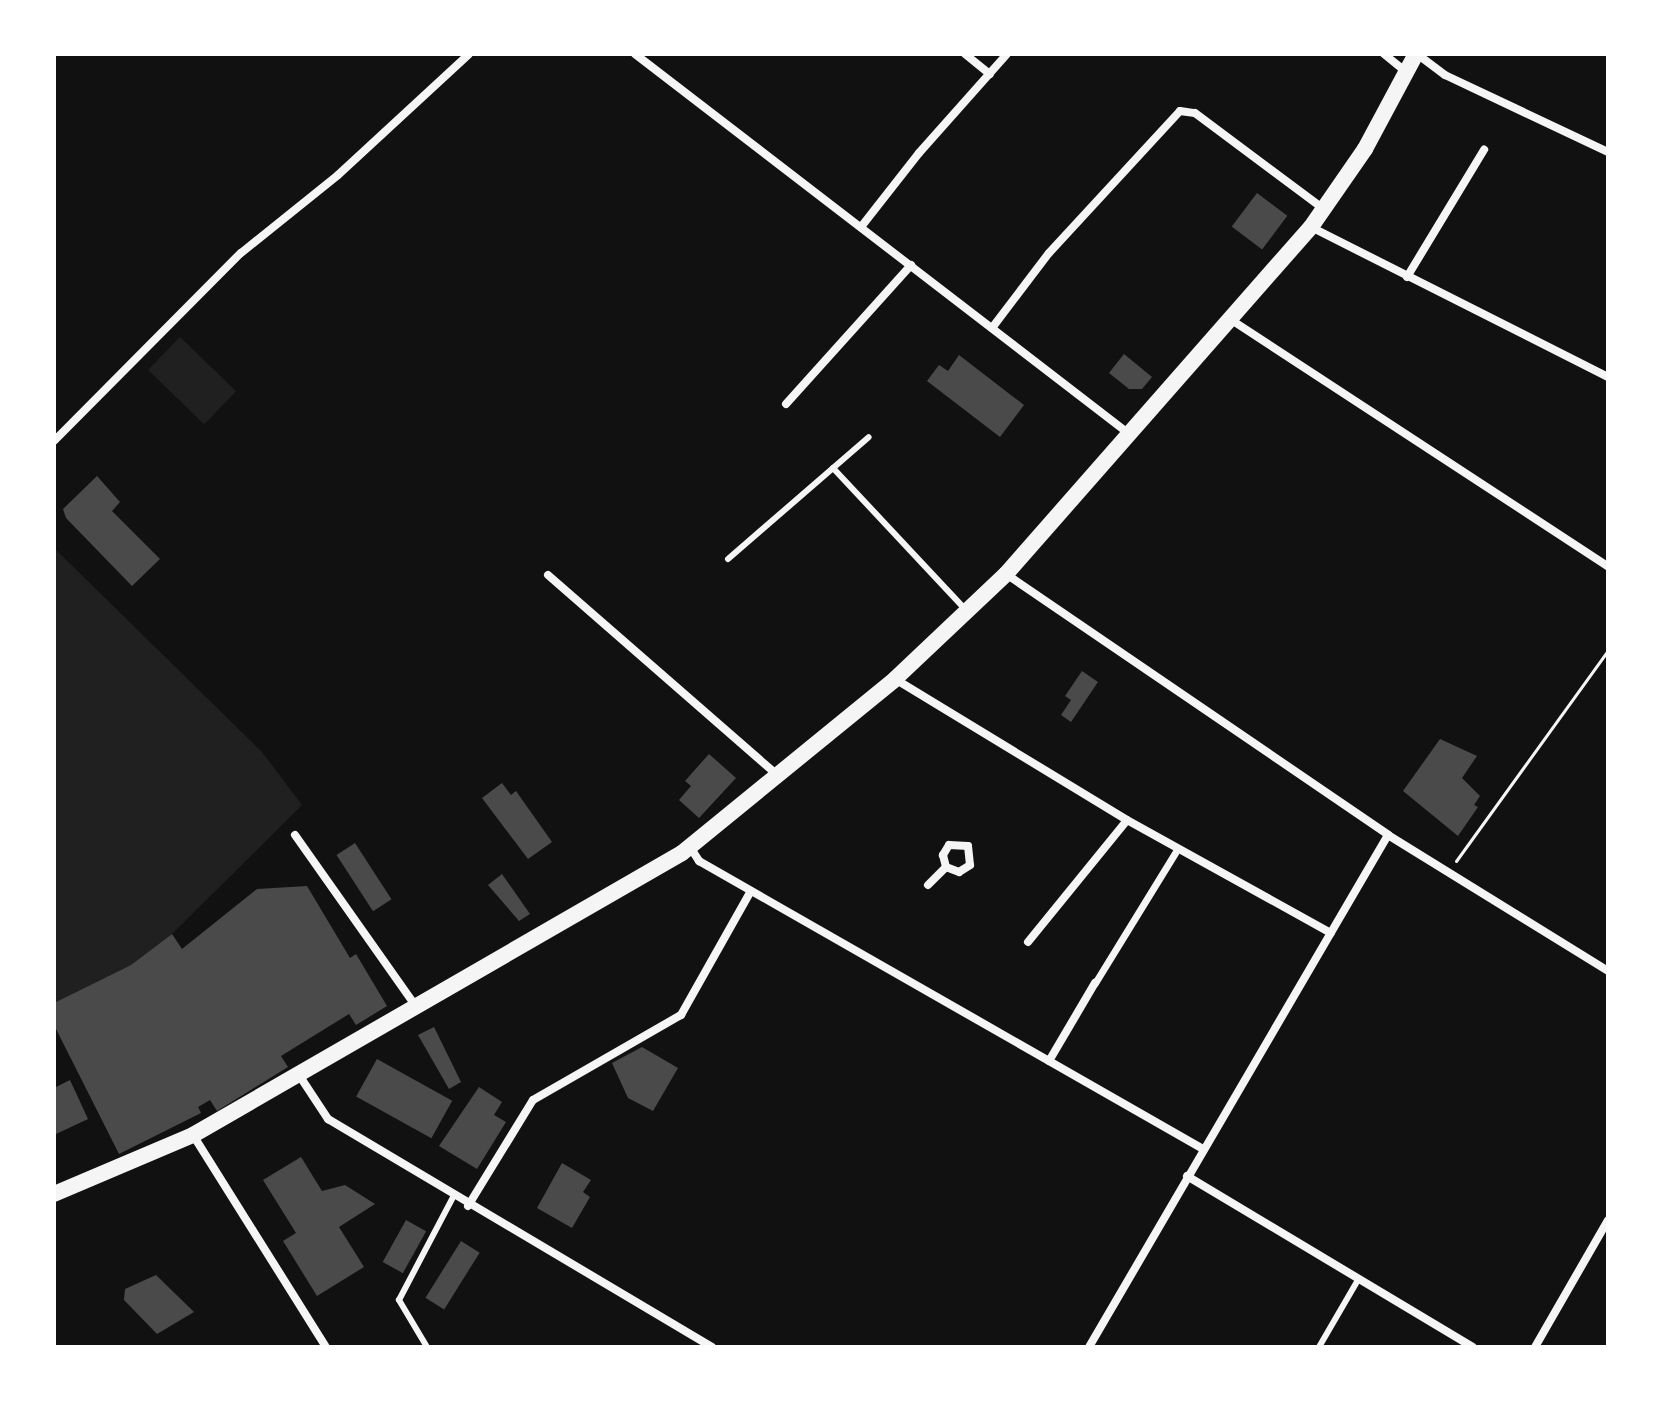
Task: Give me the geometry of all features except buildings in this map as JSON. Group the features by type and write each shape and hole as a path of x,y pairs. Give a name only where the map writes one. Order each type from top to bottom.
{"main road":[{"path":"54,1194 193,1135 418,1009 690,847 895,679 1006,574 1233,321 1325,210 1416,54"}],"street":[{"path":"54,441 241,253 338,175 469,54"},
{"path":"635,54 1132,436"},
{"path":"965,54 990,74"},
{"path":"861,227 1007,54"},
{"path":"1384,54 1407,73"},
{"path":"1416,54 1445,75 1608,152"},
{"path":"992,328 1049,253 1180,111 1195,113 1325,210"},
{"path":"1407,277 1484,150"},
{"path":"1311,227 1608,377"},
{"path":"786,404 911,265"},
{"path":"1233,321 1608,566"},
{"path":"1006,574 1447,874 1608,971"},
{"path":"548,575 777,776"},
{"path":"895,679 1127,820 1331,933"},
{"path":"1028,942 1127,820"},
{"path":"295,835 418,1009"},
{"path":"1089,1347 1388,835"},
{"path":"690,847 699,861 1203,1149"},
{"path":"1049,1061 1178,848"},
{"path":"928,885 946,867"},
{"path":"468,1206 533,1100 681,1015 751,891"},
{"path":"299,1075 328,1119 468,1206 712,1347"},
{"path":"193,1135 326,1347"},
{"path":"1187,1176 1473,1347"},
{"path":"1535,1347 1608,1220"}],"lane":[{"path":"728,559 869,437"},
{"path":"833,468 968,612"},
{"path":"427,1347 399,1300 453,1197"},
{"path":"1319,1347 1358,1280"}],"path":[{"path":"1447,874 1608,650"}],"shaded area":[{"path":"180,337 236,391 204,424 148,370"},
{"path":"54,548 262,752 302,805 172,934 131,965 54,1003"}]}
